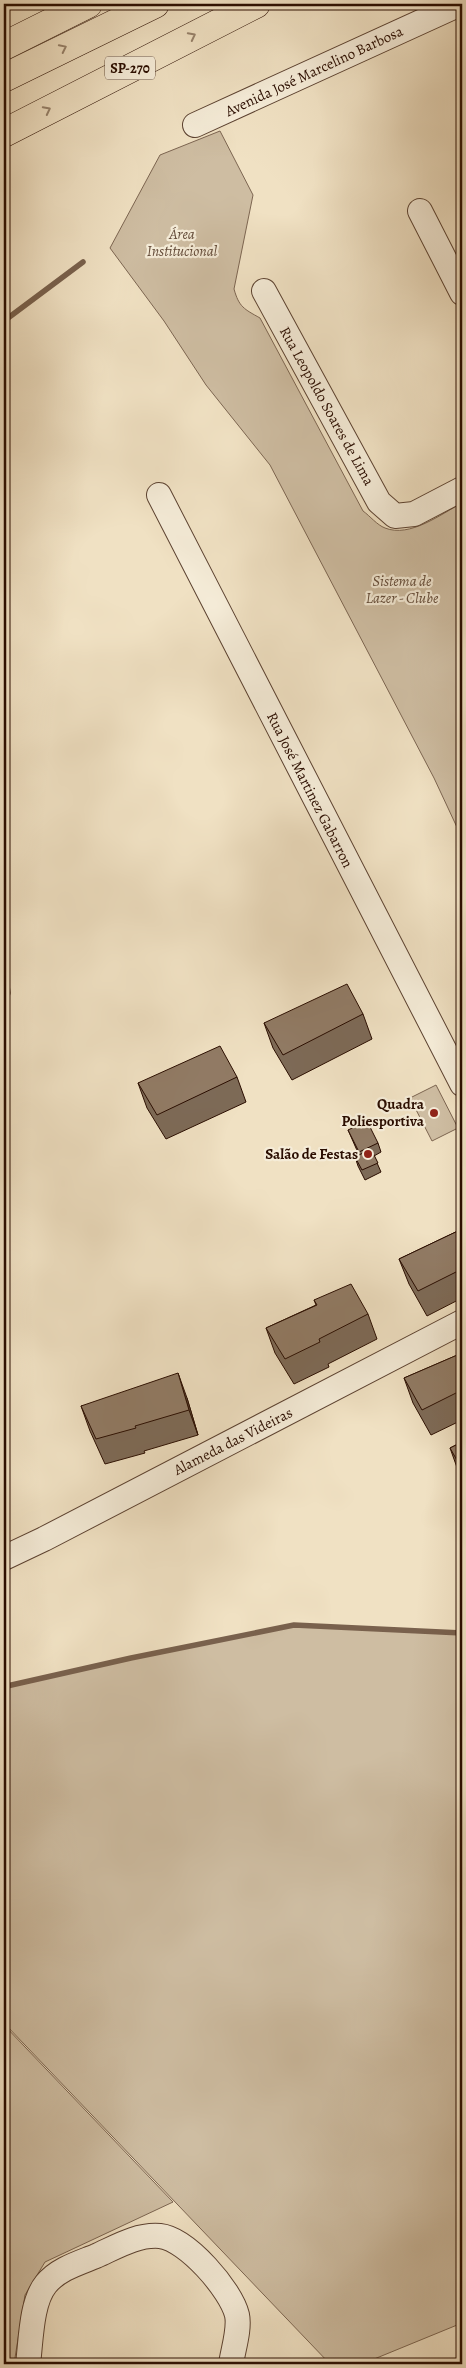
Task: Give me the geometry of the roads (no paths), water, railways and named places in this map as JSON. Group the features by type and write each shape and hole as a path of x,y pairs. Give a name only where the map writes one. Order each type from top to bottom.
{"highway":[{"path":"4,46 88,4"},
{"path":"4,78 155,4"},
{"name":"SP-270","path":"4,133 256,4"}],"street":[{"name":"Avenida José Marcelino Barbosa","path":"195,125 460,4"},
{"path":"420,211 462,293"},
{"name":"Rua Leopoldo Soares de Lima","path":"264,291 379,502 395,516 414,514 462,489"},
{"name":"Rua José Martinez Gabarron","path":"159,495 462,1084"},
{"name":"Alameda das Videiras","path":"4,1558 462,1322"},
{"path":"28,2364 37,2299 46,2283 58,2273 138,2237 162,2236 182,2245 195,2256 232,2300 237,2318 231,2364"}],"waterway":[{"path":"4,321 83,262"},
{"path":"4,965 8,993 4,1005"},
{"path":"4,1690 7,1686 131,1658 294,1625 462,1633"}],"place":[{"name":"Quadra Poliesportiva","path":"434,1113"},
{"name":"Salão de Festas","path":"368,1154"}],"park label":[{"name":"Área Institucional","path":"182,242"},
{"name":"Sistema de Lazer - Clube","path":"402,590"}]}
